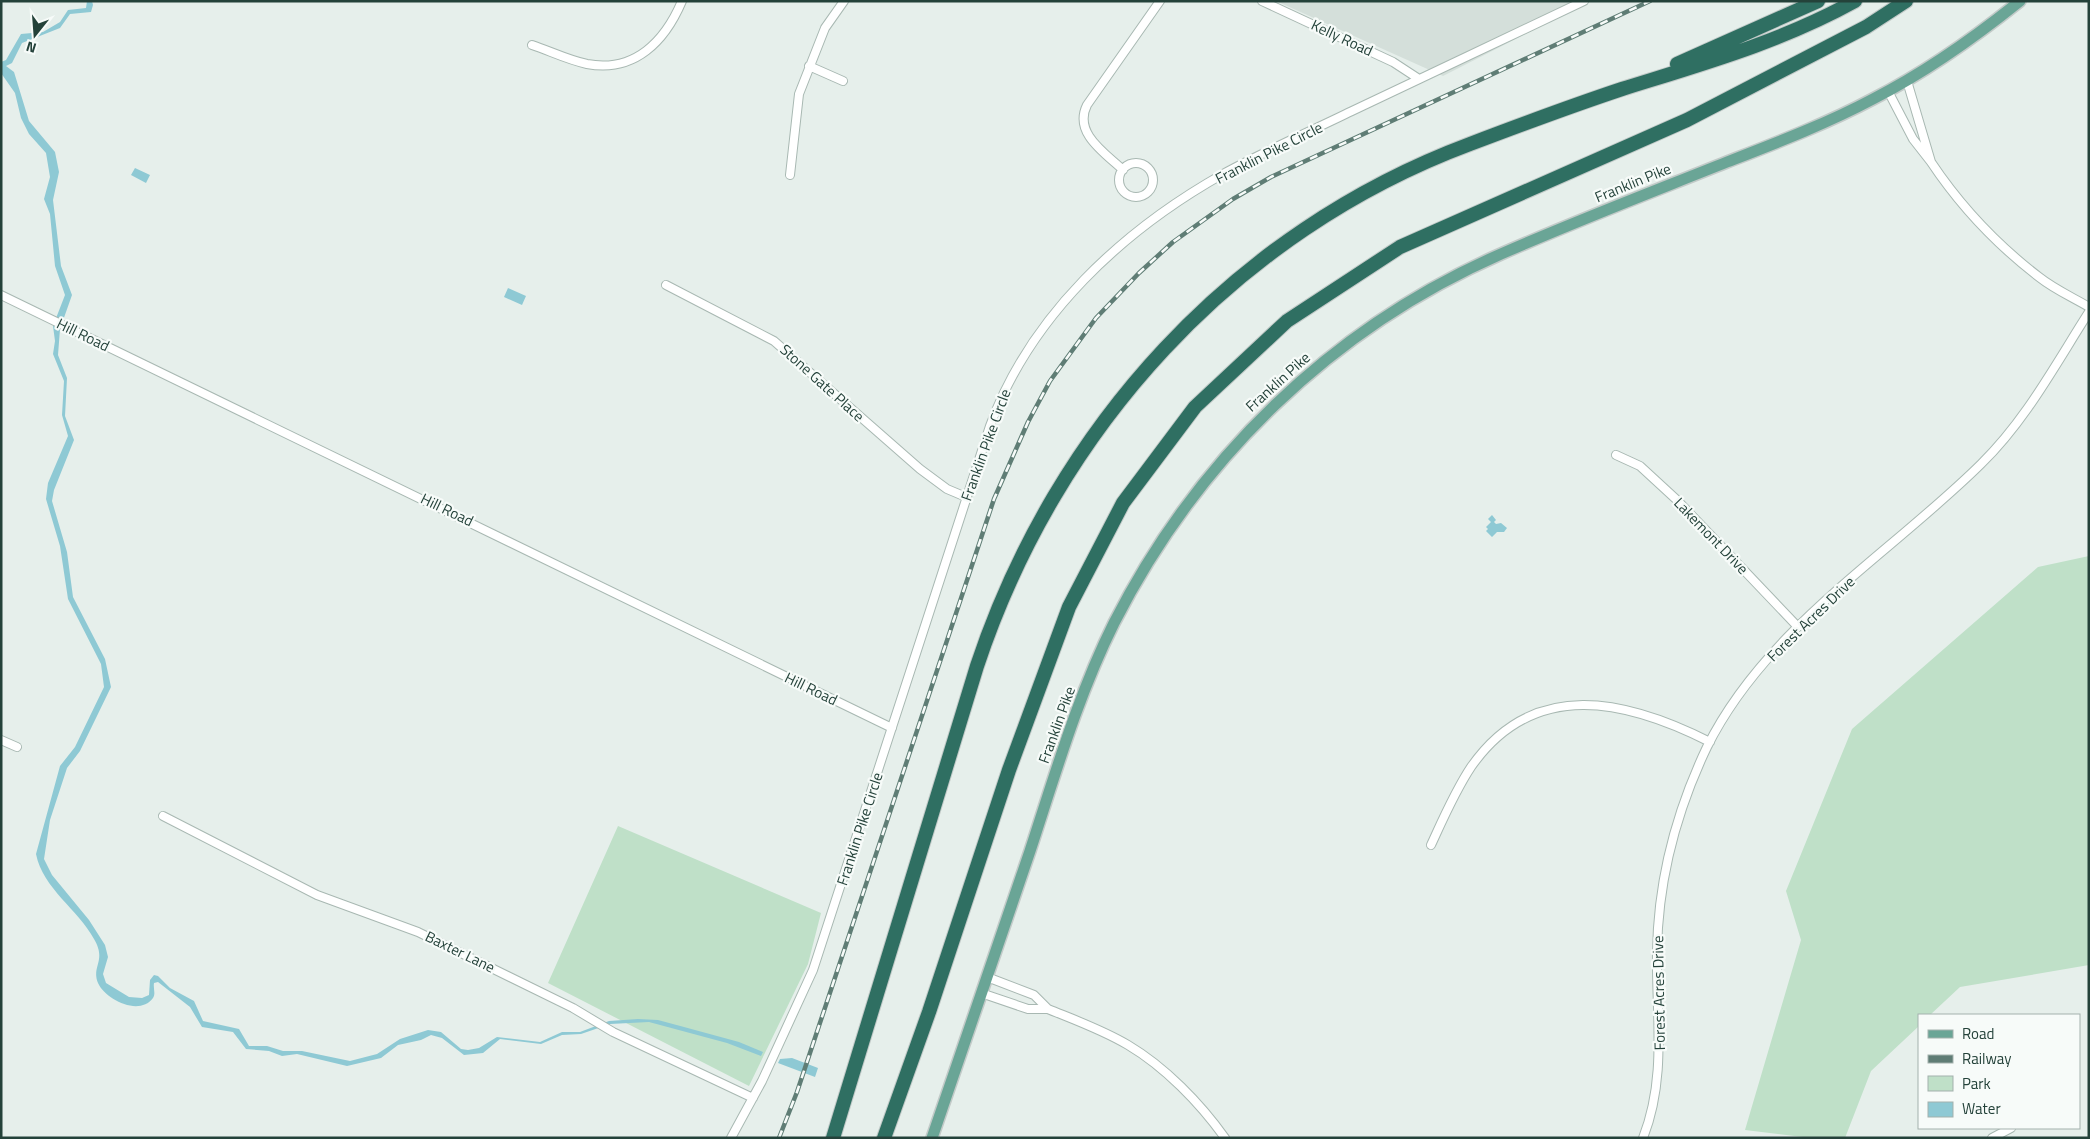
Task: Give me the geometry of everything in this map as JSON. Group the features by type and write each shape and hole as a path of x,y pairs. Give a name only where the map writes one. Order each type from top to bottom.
{"highway":[{"path":"1619,90 1818,1"},
{"path":"833,1138 991,627 1012,575 1042,517 1074,462 1101,423 1142,372 1197,314 1252,267 1323,216 1380,184 1446,154 1619,90 1772,41 1815,22 1855,1"},
{"path":"884,1138 929,1012 1009,770 1069,607 1123,502 1195,407 1287,320 1400,247 1687,120 1866,27 1906,1"}],"main road":[{"name":"Franklin Pike","path":"932,1138 1075,718 1113,625 1140,576 1176,520 1212,472 1262,416 1297,383 1338,350 1402,305 1454,276 1547,234 1815,127 1907,81 1954,52 2020,1"}],"street":[{"path":"532,45 587,64 618,63 640,55 653,47 671,25 682,1"},
{"path":"790,175 796,106 809,66 825,28 844,1"},
{"path":"1123,170 1090,139 1085,128 1083,116 1088,105 1160,1"},
{"name":"Kelly Road","path":"1262,1 1393,62 1419,79"},
{"name":"Franklin Pike Circle","path":"731,1138 753,1098 813,970 995,411 1011,376 1051,319 1077,288 1113,251 1156,217 1223,174 1584,1"},
{"path":"809,66 843,81"},
{"path":"1907,81 1931,162"},
{"path":"1888,91 1913,139 1956,199 1998,242 2040,278 2089,307"},
{"path":"1134,164 1146,167 1153,180 1149,190 1139,197 1125,194 1119,182 1123,170 1134,164"},
{"name":"Stone Gate Place","path":"666,285 774,341 920,469 947,489 966,497"},
{"name":"Hill Road","path":"1,295 892,728"},
{"name":"Forest Acres Drive","path":"1643,1138 1653,1111 1659,1073 1657,944 1666,867 1683,804 1710,742 1762,667 1798,627 1945,498 1997,448 2031,406 2089,312"},
{"name":"Lakemont Drive","path":"1616,455 1640,466 1678,501 1798,627"},
{"path":"1431,845 1451,802 1475,763 1504,733 1539,712 1580,704 1616,706 1663,721 1710,742"},
{"path":"1,740 16,747"},
{"name":"Baxter Lane","path":"163,816 317,895 418,932 541,992 606,1028 753,1098"},
{"path":"987,977 1034,995 1048,1009 1096,1029 1135,1049 1195,1102 1225,1138"},
{"path":"981,993 1028,1009 1048,1009"},
{"path":"1992,1138 2009,1129"}],"shaded area":[{"path":"1276,1 1590,1 1443,76"}],"green space":[{"path":"2089,556 2089,965 1960,987 1931,1014 1918,1014 1918,1027 1871,1071 1845,1138 1811,1138 1745,1130 1801,940 1786,891 1852,729 2038,567"},
{"path":"618,826 821,913 808,964 749,1086 548,983"}],"water":[{"path":"87,1 92,1 91,12 70,14 60,28 22,43 12,63 6,66 14,72 29,121 55,152 59,172 53,200 61,266 72,295 60,329 58,355 67,378 65,416 74,440 54,490 52,501 67,552 73,597 105,659 111,687 80,751 67,768 50,820 44,859 52,875 89,920 105,945 108,957 103,974 106,983 129,997 142,998 149,995 150,980 154,975 158,976 170,988 194,1001 203,1021 239,1029 249,1046 267,1046 283,1051 302,1051 350,1061 377,1054 400,1039 428,1030 441,1032 461,1049 468,1050 479,1048 497,1037 540,1042 562,1032 580,1032 609,1021 638,1019 658,1020 739,1042 763,1052 761,1056 727,1043 649,1022 610,1024 581,1034 562,1035 541,1044 500,1039 483,1053 464,1055 442,1038 431,1035 421,1040 398,1045 381,1058 347,1066 297,1054 282,1056 269,1051 246,1049 233,1032 202,1027 190,1007 158,982 154,983 153,998 139,1006 123,1004 115,1000 98,983 96,972 99,958 98,947 87,928 46,878 36,854 60,766 75,747 104,687 101,664 68,599 60,546 46,499 48,483 68,436 62,415 64,381 53,354 55,341 53,326 65,295 55,266 50,214 44,199 50,177 46,153 29,134 21,118 15,93 1,73 1,62 6,60 21,34 43,32 60,22 68,10 86,8"},
{"path":"135,168 150,175 146,183 131,175"},
{"path":"508,288 526,296 522,305 504,297"},
{"path":"1492,515 1496,520 1494,522 1496,524 1501,523 1507,528 1504,532 1497,532 1492,537 1486,531 1488,529 1486,527 1491,522 1488,519"},
{"path":"792,1058 818,1068 815,1077 778,1063 780,1059"}],"railway":[{"path":"779,1138 797,1092 994,499 1028,422 1050,381 1096,318 1139,273 1173,242 1233,199 1271,177 1650,1"}]}
